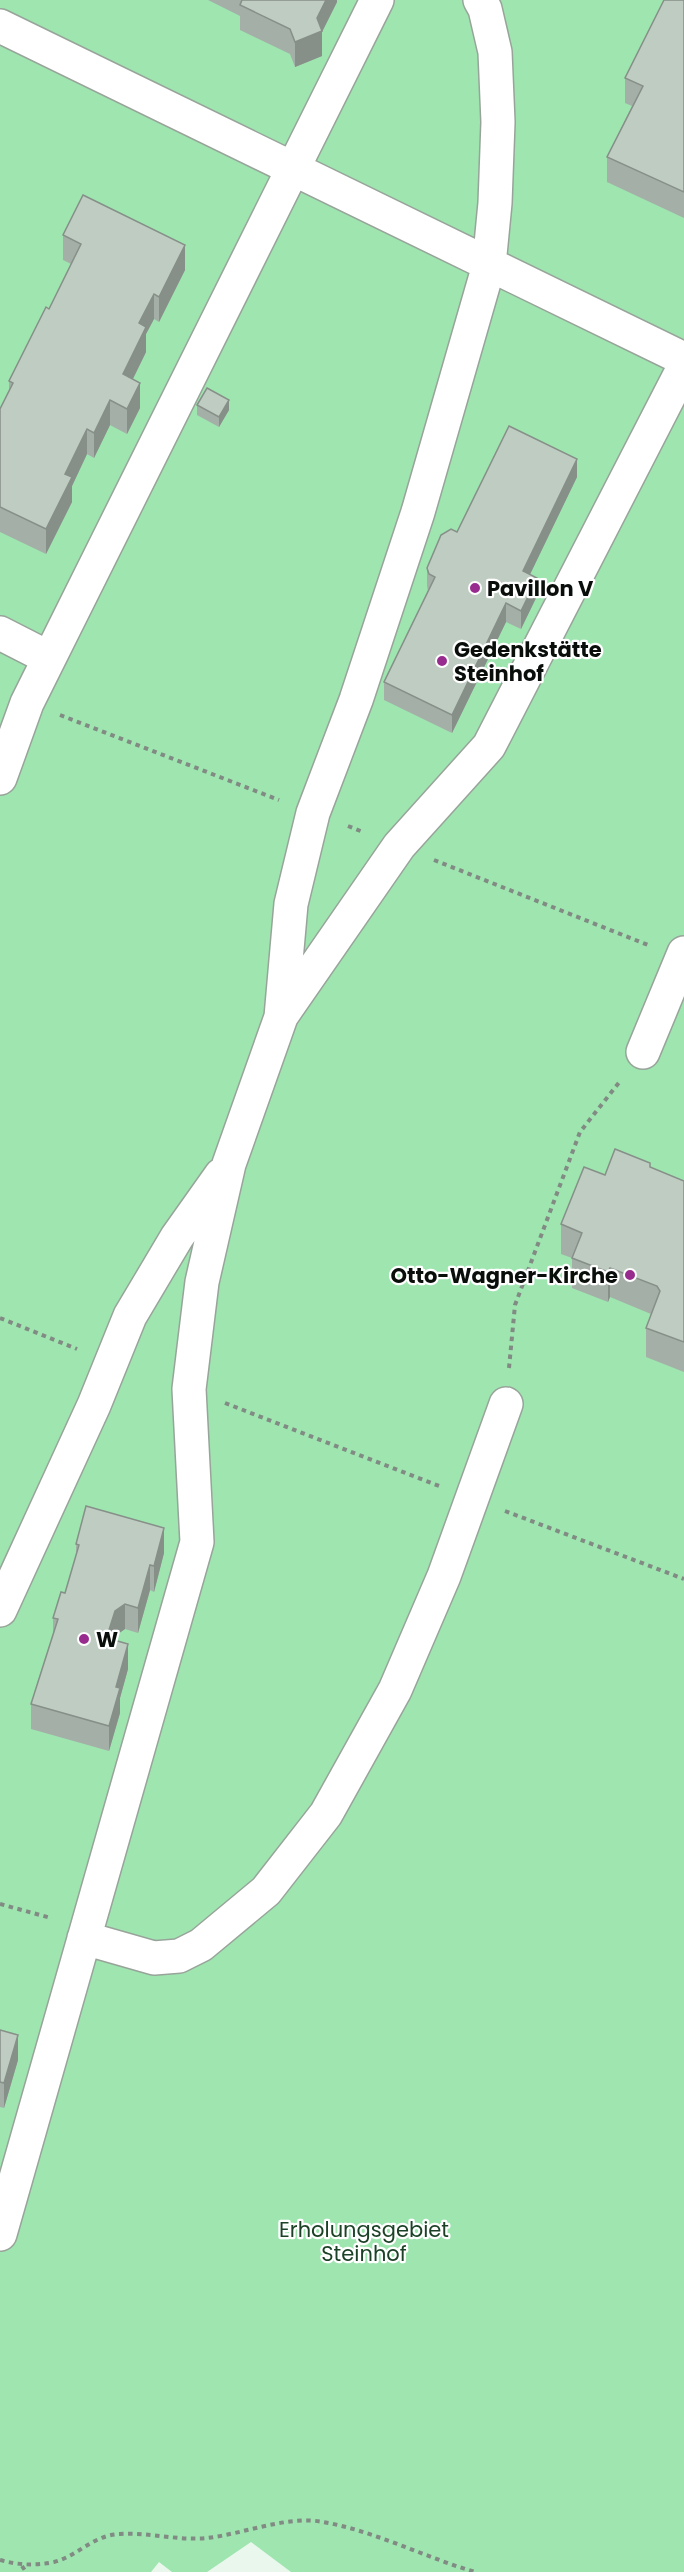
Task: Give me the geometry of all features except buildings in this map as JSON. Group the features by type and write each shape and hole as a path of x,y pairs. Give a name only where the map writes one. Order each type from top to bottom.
{"lane":[{"path":"0,778 27,703 377,0"},
{"path":"0,2234 196,1542 189,1389 202,1282 229,1164 281,1017 291,904 313,813 356,700 418,512 489,265 495,203 498,122 495,52 485,9 480,0"},
{"path":"0,26 684,359"},
{"path":"281,1017 399,846 489,746 684,367"},
{"path":"0,633 49,658"},
{"path":"643,1052 683,955"},
{"path":"0,1610 94,1406 130,1316 177,1237 229,1164"},
{"path":"85,1933 154,1958 179,1956 201,1945 266,1891 326,1814 396,1690 487,1505 506,1404"}],"path":[{"path":"27,703 683,955"},
{"path":"506,1404 515,1305 580,1132 643,1052"},
{"path":"189,1389 684,1579"},
{"path":"0,1904 85,1933"},
{"path":"0,2560 22,2566 55,2562 96,2539 120,2534 205,2538 302,2521 322,2522 349,2529 437,2561 475,2572"},
{"path":"22,2566 26,2572"}],"green space":[{"name":"Erholungsgebiet Steinhof","path":"0,0 684,0 684,2572 291,2572 251,2542 207,2572 172,2572 159,2562 151,2572 0,2572"}],"place":[{"name":"Pavillon V","path":"475,588"},
{"name":"Gedenkstätte Steinhof","path":"442,661"},
{"name":"Otto-Wagner-Kirche","path":"630,1275"},
{"name":"W","path":"84,1639"}]}
